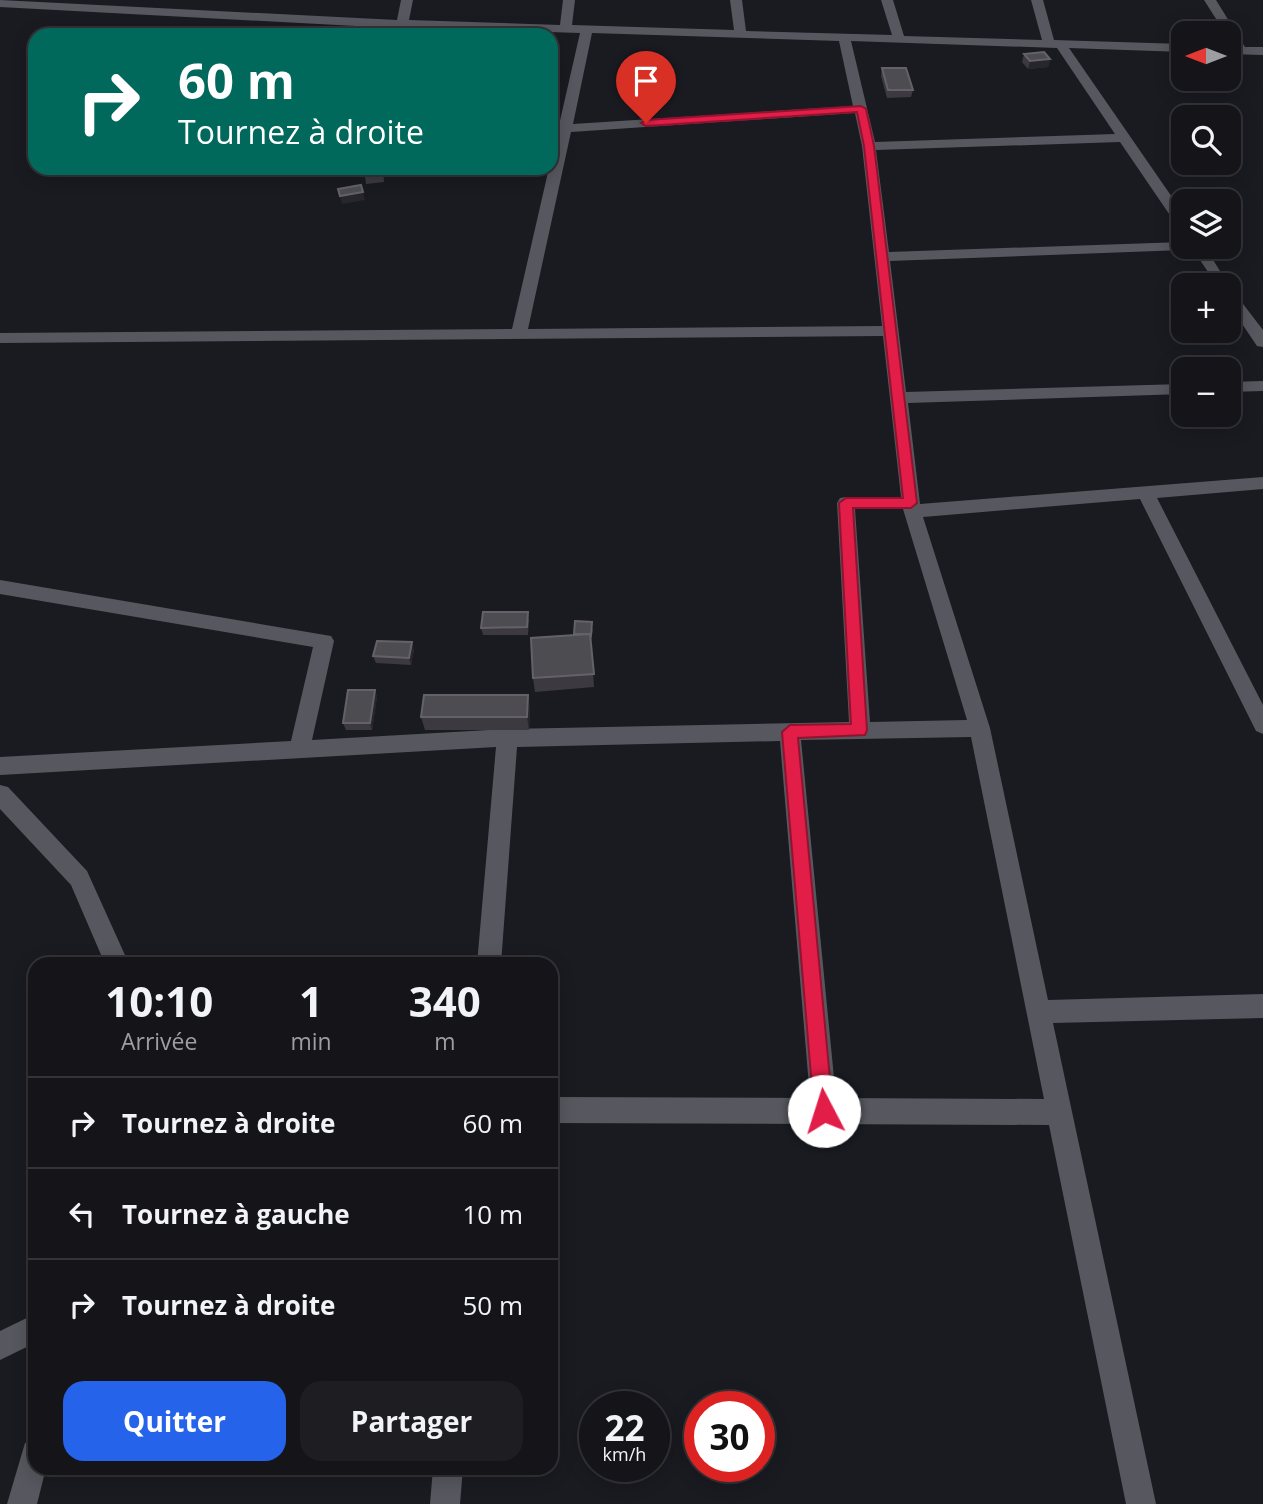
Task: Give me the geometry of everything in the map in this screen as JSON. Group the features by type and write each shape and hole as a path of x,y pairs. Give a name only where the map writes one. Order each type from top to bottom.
{"street":[{"path":"231,15 237,0"},
{"path":"402,24 407,0"},
{"path":"566,29 569,0"},
{"path":"736,0 740,34"},
{"path":"887,0 899,39"},
{"path":"1037,0 1055,44 1125,138 1171,206"},
{"path":"1210,0 1220,21"},
{"path":"0,3 70,3 402,24 413,28"},
{"path":"558,29 1171,48"},
{"path":"587,30 558,128 861,109"},
{"path":"844,38 869,146 911,507 980,728 1140,1504"},
{"path":"1241,50 1263,51"},
{"path":"869,146 1125,138"},
{"path":"519,334 549,175"},
{"path":"882,257 1171,246"},
{"path":"1241,310 1263,342"},
{"path":"0,338 891,331"},
{"path":"1241,387 1263,386"},
{"path":"899,398 1171,389"},
{"path":"860,730 846,503 911,507 1263,483"},
{"path":"1145,492 1263,725"},
{"path":"0,587 324,640 300,749"},
{"path":"0,766 507,738 980,728"},
{"path":"790,732 824,1111"},
{"path":"490,957 507,738"},
{"path":"0,794 79,878 114,957"},
{"path":"1039,1012 1263,1006"},
{"path":"558,1110 1060,1112"},
{"path":"0,1346 28,1332"},
{"path":"22,1504 29,1475"},
{"path":"445,1504 447,1475"}],"building":[{"path":"1044,52 1050,59 1030,61 1024,54"},
{"path":"882,68 906,68 913,90 888,90"},
{"path":"361,185 363,192 340,196 338,189"},
{"path":"483,612 528,612 527,627 481,628"},
{"path":"575,621 592,622 591,635 574,634"},
{"path":"590,634 594,674 533,678 531,638"},
{"path":"377,641 412,642 409,658 373,656"},
{"path":"348,690 375,690 370,723 343,723"},
{"path":"424,695 528,695 527,717 421,717"}],"route":[{"path":"646,123 861,109 869,146 911,503 846,503 860,730 790,732 824,1111"}]}
